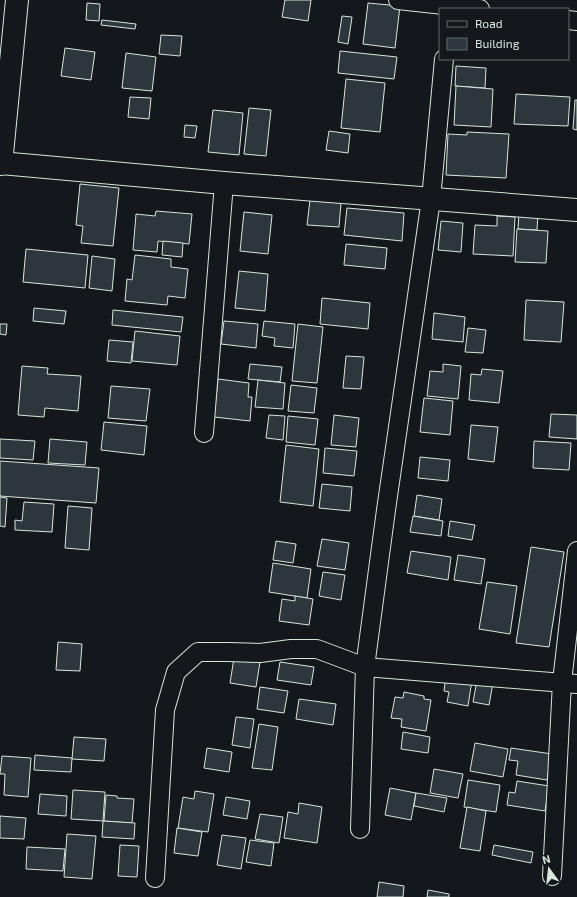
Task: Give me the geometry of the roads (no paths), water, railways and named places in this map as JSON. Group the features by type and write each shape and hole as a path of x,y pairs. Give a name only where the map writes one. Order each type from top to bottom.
{"street":[{"path":"17,0 0,167 577,210"},
{"path":"398,0 472,8"},
{"path":"360,829 365,667 431,199 444,60"},
{"path":"204,433 224,183"},
{"path":"552,876 569,683 577,551"},
{"path":"155,878 165,710 176,672 198,652 260,653 291,649 317,649 365,667 569,683"}]}
